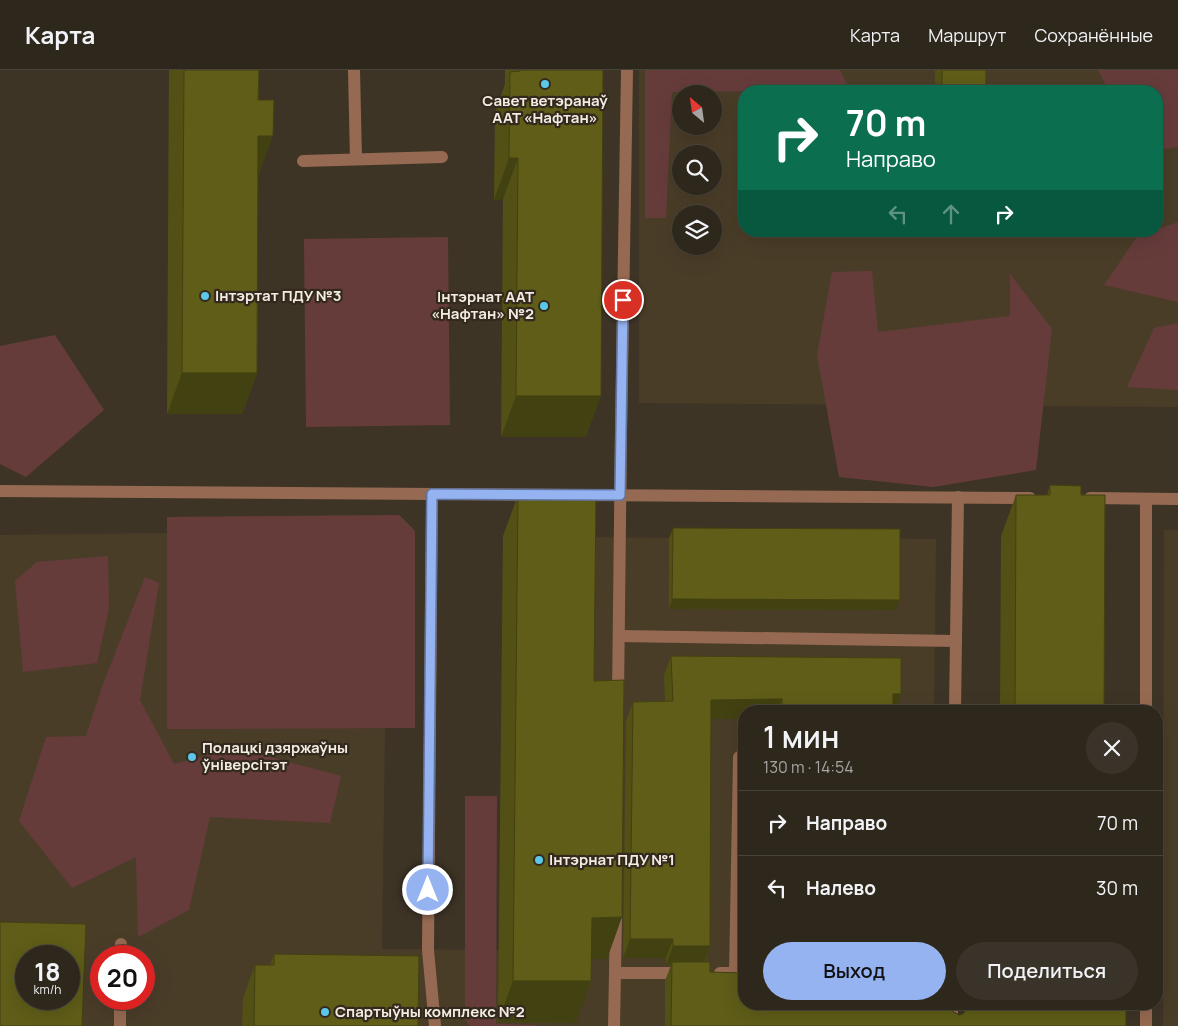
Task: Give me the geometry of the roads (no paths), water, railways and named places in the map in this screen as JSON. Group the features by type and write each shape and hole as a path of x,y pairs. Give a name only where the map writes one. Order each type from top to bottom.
{"lane":[{"path":"354,70 356,159"},
{"path":"618,705 627,70"},
{"path":"302,161 442,157"},
{"path":"0,491 1047,498"},
{"path":"432,494 428,950 435,1026"},
{"path":"955,705 958,497"},
{"path":"1076,498 1178,499"},
{"path":"1146,498 1146,705"},
{"path":"619,636 956,641"},
{"path":"615,973 735,973 738,811"},
{"path":"614,1026 616,903"},
{"path":"120,1010 120,1026"},
{"path":"952,1010 952,1026"},
{"path":"1146,1010 1146,1026"}],"place":[{"name":"Савет ветэранаў ААТ «Нафтан»","path":"545,84"},
{"name":"Інтэртат ПДУ №3","path":"205,296"},
{"name":"Інтэрнат ААТ «Нафтан» №2","path":"544,306"},
{"name":"Полацкі дзяржаўны ўніверсітэт","path":"192,757"},
{"name":"Інтэрнат ПДУ №1","path":"539,860"},
{"name":"Спартыўны комплекс №2","path":"325,1012"}]}
